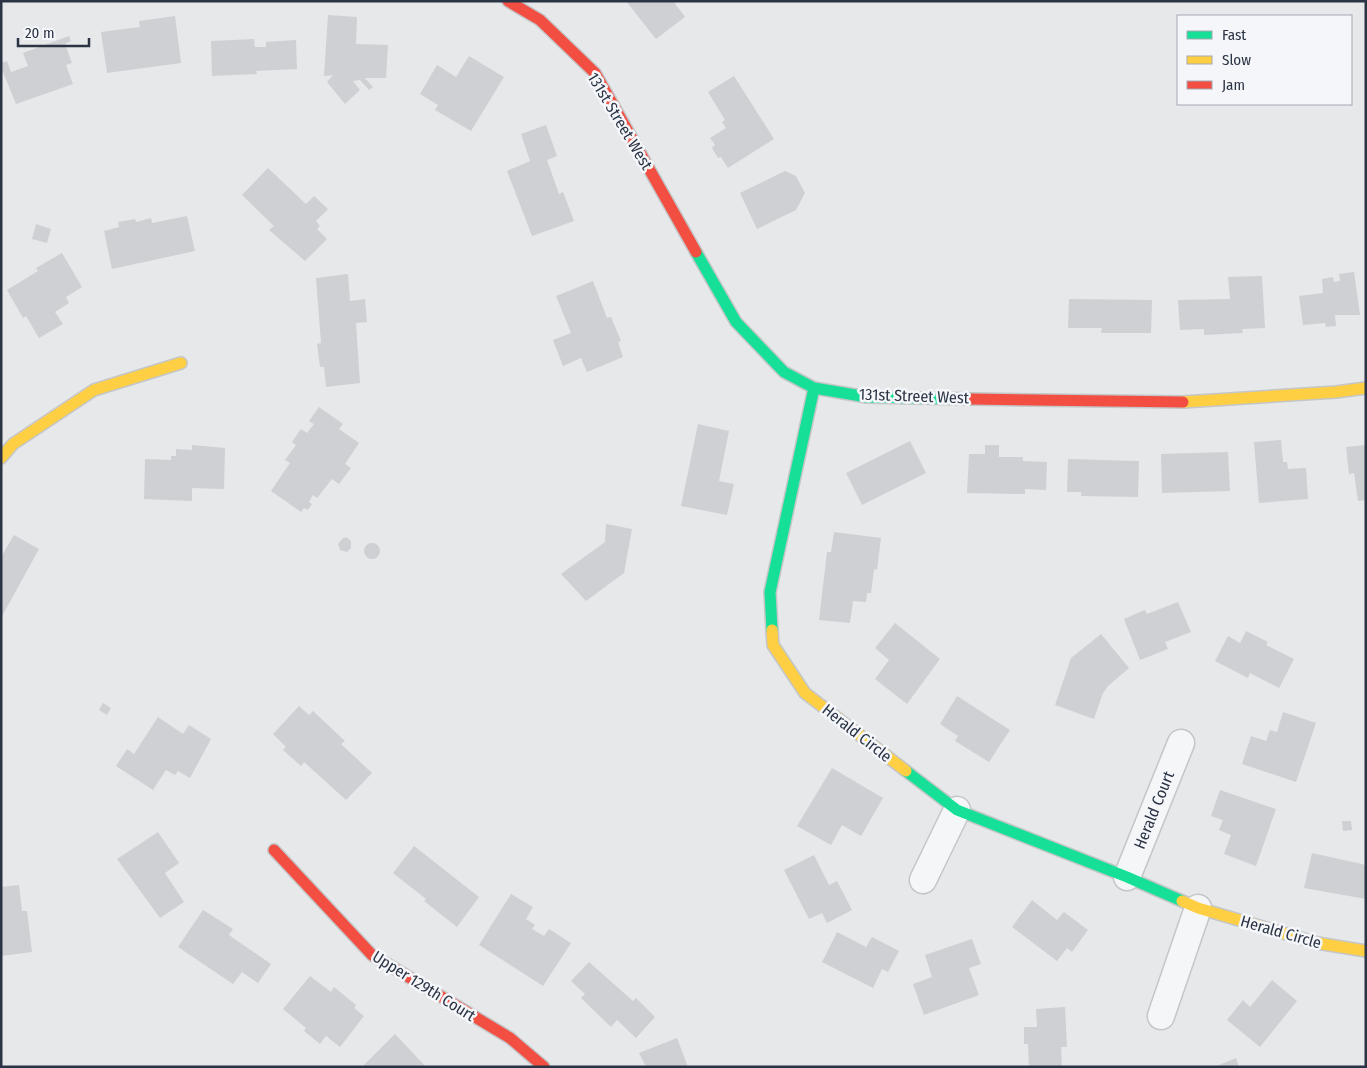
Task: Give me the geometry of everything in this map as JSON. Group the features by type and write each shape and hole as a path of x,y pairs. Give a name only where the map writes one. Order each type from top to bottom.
{"street":[{"name":"131st Street West","path":"508,1 540,20 595,74 736,322 784,372 814,388 867,397 1193,402 1336,392 1366,388"},
{"path":"1,458 13,444 94,390 182,363"},
{"name":"Herald Circle","path":"814,388 770,592 773,645 805,693 957,810 1127,877 1198,908 1317,943 1366,951"},
{"name":"Herald Court","path":"1127,877 1181,743"},
{"path":"923,880 957,810"},
{"name":"Upper 129th Court","path":"274,850 372,955 510,1038 544,1067"},
{"path":"1161,1016 1198,908"}],"building":[{"path":"626,1 673,1 685,17 656,39"},
{"path":"328,15 357,17 356,44 388,45 386,78 365,78 373,87 369,90 360,80 353,81 360,90 345,104 327,82 333,75 324,76"},
{"path":"175,16 181,63 107,73 101,32 140,27 139,21"},
{"path":"69,36 71,41 65,44 72,63 66,65 73,84 16,104 1,63 7,61 11,72 28,66 23,53"},
{"path":"254,39 255,47 266,47 266,42 296,40 297,69 256,71 257,74 212,76 211,41"},
{"path":"469,56 504,77 471,131 435,110 438,105 420,94 437,65 456,77"},
{"path":"734,76 774,139 728,168 721,157 718,158 712,148 715,145 710,138 726,128 722,122 725,120 708,92"},
{"path":"546,125 557,156 547,160 559,194 563,192 574,221 532,236 507,171 530,161 521,134"},
{"path":"268,168 306,204 314,196 328,209 316,221 320,226 317,229 327,239 305,261 269,230 274,226 242,195"},
{"path":"785,171 796,176 805,193 796,210 757,229 740,193"},
{"path":"187,216 195,251 112,269 104,231 119,227 118,222 135,219 136,222 151,218 152,223"},
{"path":"36,224 51,229 47,243 32,239"},
{"path":"62,253 82,287 66,297 69,303 55,312 63,324 39,338 26,316 23,318 7,290 38,271 36,268"},
{"path":"1354,272 1360,315 1335,315 1336,326 1326,327 1325,323 1303,325 1299,296 1323,293 1322,279 1333,277 1334,282 1340,281 1339,274"},
{"path":"348,274 350,301 365,299 367,322 356,323 360,383 326,387 324,367 320,367 317,344 321,343 316,278"},
{"path":"1262,276 1265,328 1242,329 1243,333 1204,335 1204,329 1180,330 1178,300 1230,299 1228,277"},
{"path":"593,281 607,318 611,317 621,341 618,342 623,357 587,372 581,358 563,366 553,340 571,333 556,296"},
{"path":"1069,299 1152,300 1151,333 1101,333 1102,328 1068,328"},
{"path":"319,407 343,424 339,429 359,443 345,464 351,468 339,484 332,479 317,498 313,495 309,502 312,504 308,510 304,508 301,512 271,491 290,463 285,460 296,445 292,442 301,429 307,433 314,424 309,421"},
{"path":"698,424 729,431 719,481 734,484 727,515 681,506"},
{"path":"1281,440 1283,462 1287,462 1288,469 1306,468 1308,499 1259,503 1254,442"},
{"path":"910,441 926,473 862,505 846,473"},
{"path":"192,445 225,448 224,489 192,488 192,501 144,499 145,459 171,460 171,456 176,456 176,449 192,450"},
{"path":"985,445 999,445 999,457 1023,457 1023,461 1047,462 1046,490 1025,489 1025,494 967,493 969,454 985,454"},
{"path":"1366,445 1366,500 1358,501 1354,473 1349,474 1346,447"},
{"path":"1228,452 1230,491 1162,493 1161,454"},
{"path":"1068,459 1139,461 1138,497 1081,496 1081,492 1067,492"},
{"path":"606,524 632,529 624,573 586,601 561,574 605,542"},
{"path":"834,532 881,538 877,570 874,569 871,593 867,593 866,602 853,601 850,623 819,620 827,552 831,552"},
{"path":"14,535 39,549 1,618 1,557"},
{"path":"346,537 351,541 351,548 347,552 340,550 338,544"},
{"path":"369,543 375,543 380,548 378,557 369,559 364,554 364,548"},
{"path":"1178,602 1191,632 1165,642 1168,649 1140,660 1124,619 1145,610 1147,614"},
{"path":"895,623 940,659 907,704 875,679 889,660 875,648"},
{"path":"1246,631 1268,642 1266,645 1294,659 1279,688 1250,673 1248,678 1215,661 1228,636 1240,643"},
{"path":"1101,634 1129,668 1108,686 1103,693 1094,719 1055,705 1071,658"},
{"path":"957,696 1010,730 989,762 955,741 958,736 940,724"},
{"path":"103,703 111,708 107,715 99,710"},
{"path":"299,706 309,715 313,711 345,741 341,744 372,773 346,800 304,762 301,766 283,750 286,747 273,734"},
{"path":"1283,712 1316,723 1296,782 1242,764 1251,736 1266,741 1270,730 1277,732"},
{"path":"158,717 183,734 189,725 211,739 190,778 178,771 175,775 166,770 153,790 116,766 127,749 134,754"},
{"path":"832,768 883,798 861,836 842,825 831,845 797,826"},
{"path":"1220,790 1276,809 1256,866 1224,854 1231,835 1219,830 1223,820 1211,816"},
{"path":"1342,821 1351,821 1352,830 1343,831"},
{"path":"158,832 179,863 165,873 184,902 160,918 117,859"},
{"path":"414,846 479,897 457,927 393,873"},
{"path":"1312,853 1366,865 1366,899 1304,888"},
{"path":"814,855 829,885 837,881 852,910 827,923 822,913 809,919 784,870"},
{"path":"19,885 22,911 27,911 32,952 1,956 1,887"},
{"path":"511,894 533,907 526,919 535,925 532,929 544,936 549,929 571,943 543,986 479,945"},
{"path":"1032,900 1057,920 1064,912 1088,930 1072,952 1067,948 1057,961 1012,927"},
{"path":"203,910 233,929 229,935 271,964 258,983 242,972 233,984 178,947"},
{"path":"837,932 866,947 872,937 899,951 888,972 882,969 873,988 822,962"},
{"path":"972,939 981,964 969,968 979,995 924,1015 913,984 932,977 925,955"},
{"path":"589,962 633,1001 636,998 655,1017 636,1038 617,1020 611,1027 581,998 585,994 571,981"},
{"path":"310,976 331,992 334,987 356,1005 354,1008 364,1016 340,1047 326,1036 320,1044 304,1031 306,1028 283,1009"},
{"path":"1272,980 1297,1001 1260,1047 1227,1020 1243,1000 1250,1007"},
{"path":"1065,1007 1067,1047 1061,1047 1062,1067 1029,1067 1028,1044 1024,1044 1024,1027 1037,1027 1036,1009"},
{"path":"395,1034 426,1067 365,1067 364,1065"},
{"path":"677,1038 688,1067 646,1067 639,1053"},
{"path":"1236,1058 1239,1067 1214,1067"}],"traffic: fast":[{"path":"696,252 736,322 784,372 814,388 867,397 971,399"},
{"path":"772,630 770,592 814,388"},
{"path":"906,771 957,810 1127,877 1182,901"}],"traffic: slow":[{"path":"1,458 13,444 94,390 181,363"},
{"path":"1183,402 1336,392 1366,388"},
{"path":"772,630 773,645 805,693 906,771"},
{"path":"1182,901 1198,908 1317,943 1366,951"}],"traffic: jam":[{"path":"508,1 540,20 595,73 696,252"},
{"path":"971,399 1183,402"},
{"path":"274,850 372,955 510,1038 544,1067"}]}
